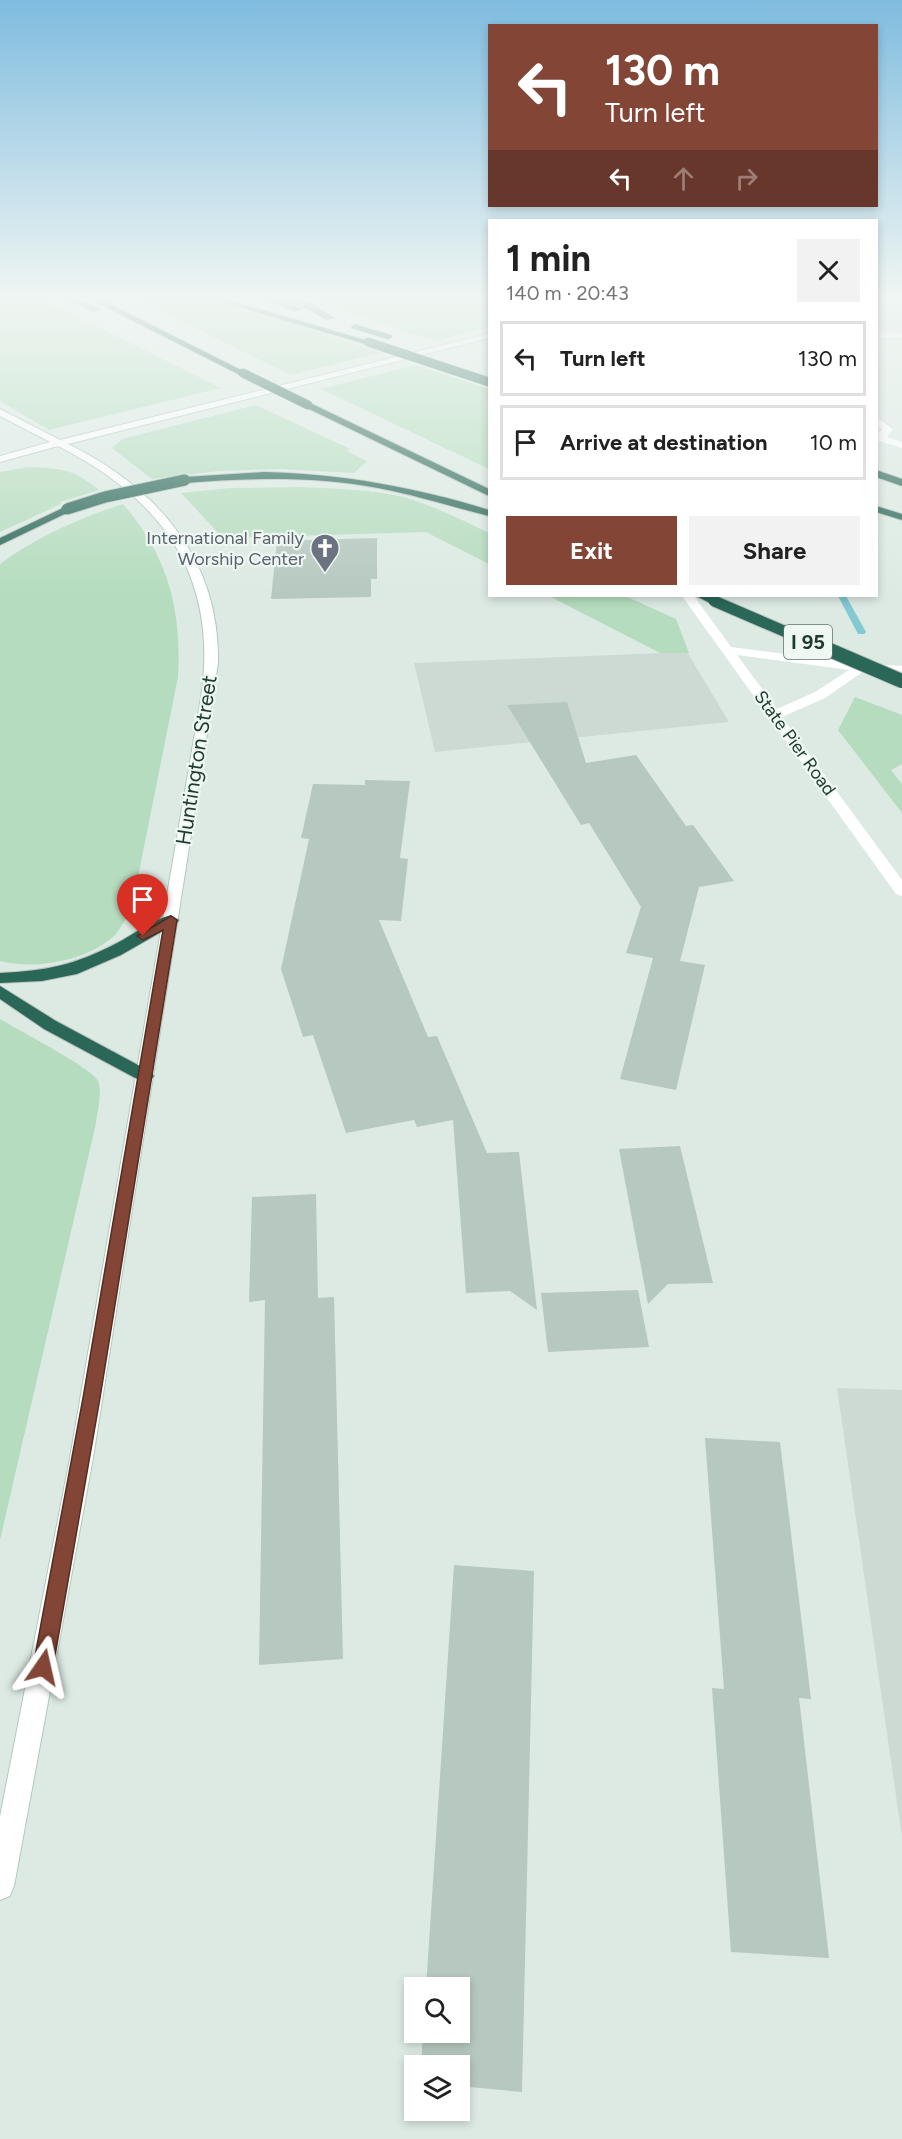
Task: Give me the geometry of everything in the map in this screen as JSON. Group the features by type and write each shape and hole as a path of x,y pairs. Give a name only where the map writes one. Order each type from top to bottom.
{"highway":[{"path":"287,395 488,493"},
{"path":"0,542 67,509 105,497 185,480 266,474 326,476 395,486 488,513"},
{"path":"878,474 902,483"},
{"path":"878,510 902,517"},
{"name":"I 95","path":"706,597 902,681"},
{"path":"0,978 38,976 71,969 129,944 171,920"},
{"path":"0,991 50,1025 145,1076"}],"main road":[{"path":"0,459 252,395"},
{"name":"Huntington Street","path":"0,412 110,472 162,517 193,563 207,602 212,654 171,920 57,1597 0,1886"},
{"path":"878,422 888,430 879,438"},
{"path":"879,438 902,445"},
{"name":"State Pier Road","path":"689,597 902,891"},
{"path":"728,650 783,656 858,669 902,670"},
{"path":"775,715 820,695 858,669"}],"shaded area":[{"path":"687,652 729,722 435,752 414,663"},
{"path":"837,1388 902,1390 902,1837"}],"green space":[{"path":"0,395 193,395 49,430 0,401"},
{"path":"333,395 488,395 488,469"},
{"path":"256,405 350,449 347,451 367,461 354,473 279,469 219,471 152,479 112,448 122,439"},
{"path":"28,467 66,471 82,478 99,490 60,502 61,504 0,532 0,472"},
{"path":"301,487 354,490 407,498 488,533 488,563 426,532 223,538 181,493 230,488"},
{"path":"123,504 151,544 169,585 179,652 178,677 132,907 115,935 91,951 45,964 14,964 0,961 0,564 59,529"},
{"path":"551,597 627,597 676,619 689,653 660,653"},
{"path":"855,697 902,715 902,764 891,770 902,784 902,813 838,730"},
{"path":"0,1019 54,1049 93,1075 98,1081 100,1091 96,1123 0,1540"}],"building":[{"name":"International Family Worship Center","path":"377,538 377,579 371,579 371,597 271,599 277,541"},
{"path":"567,702 586,763 636,755 686,826 693,825 734,881 699,887 680,961 705,965 676,1090 620,1079 653,958 626,953 641,907 589,823 581,825 507,705"},
{"path":"365,780 410,781 400,858 408,859 401,921 379,920 428,1037 437,1036 487,1153 519,1152 537,1310 510,1291 466,1293 453,1120 417,1127 414,1120 346,1133 313,1035 303,1037 281,969 309,839 301,838 313,784 365,785"},
{"path":"680,1146 713,1283 668,1284 648,1304 619,1149"},
{"path":"316,1194 318,1298 334,1297 343,1659 259,1665 265,1300 249,1302 252,1197"},
{"path":"638,1290 649,1347 548,1352 541,1293"},
{"path":"705,1438 780,1442 811,1699 799,1698 829,1958 731,1952 712,1688 724,1689"},
{"path":"454,1565 534,1571 522,2092 470,2087 470,2055 422,2055 422,2043 470,2043 470,1977 427,1977"}],"waterway":[{"path":"843,597 861,632"}],"place":[{"name":"International Family Worship Center","path":"325,574"}],"route":[{"path":"43,1667 57,1597 171,920 143,936"}]}
